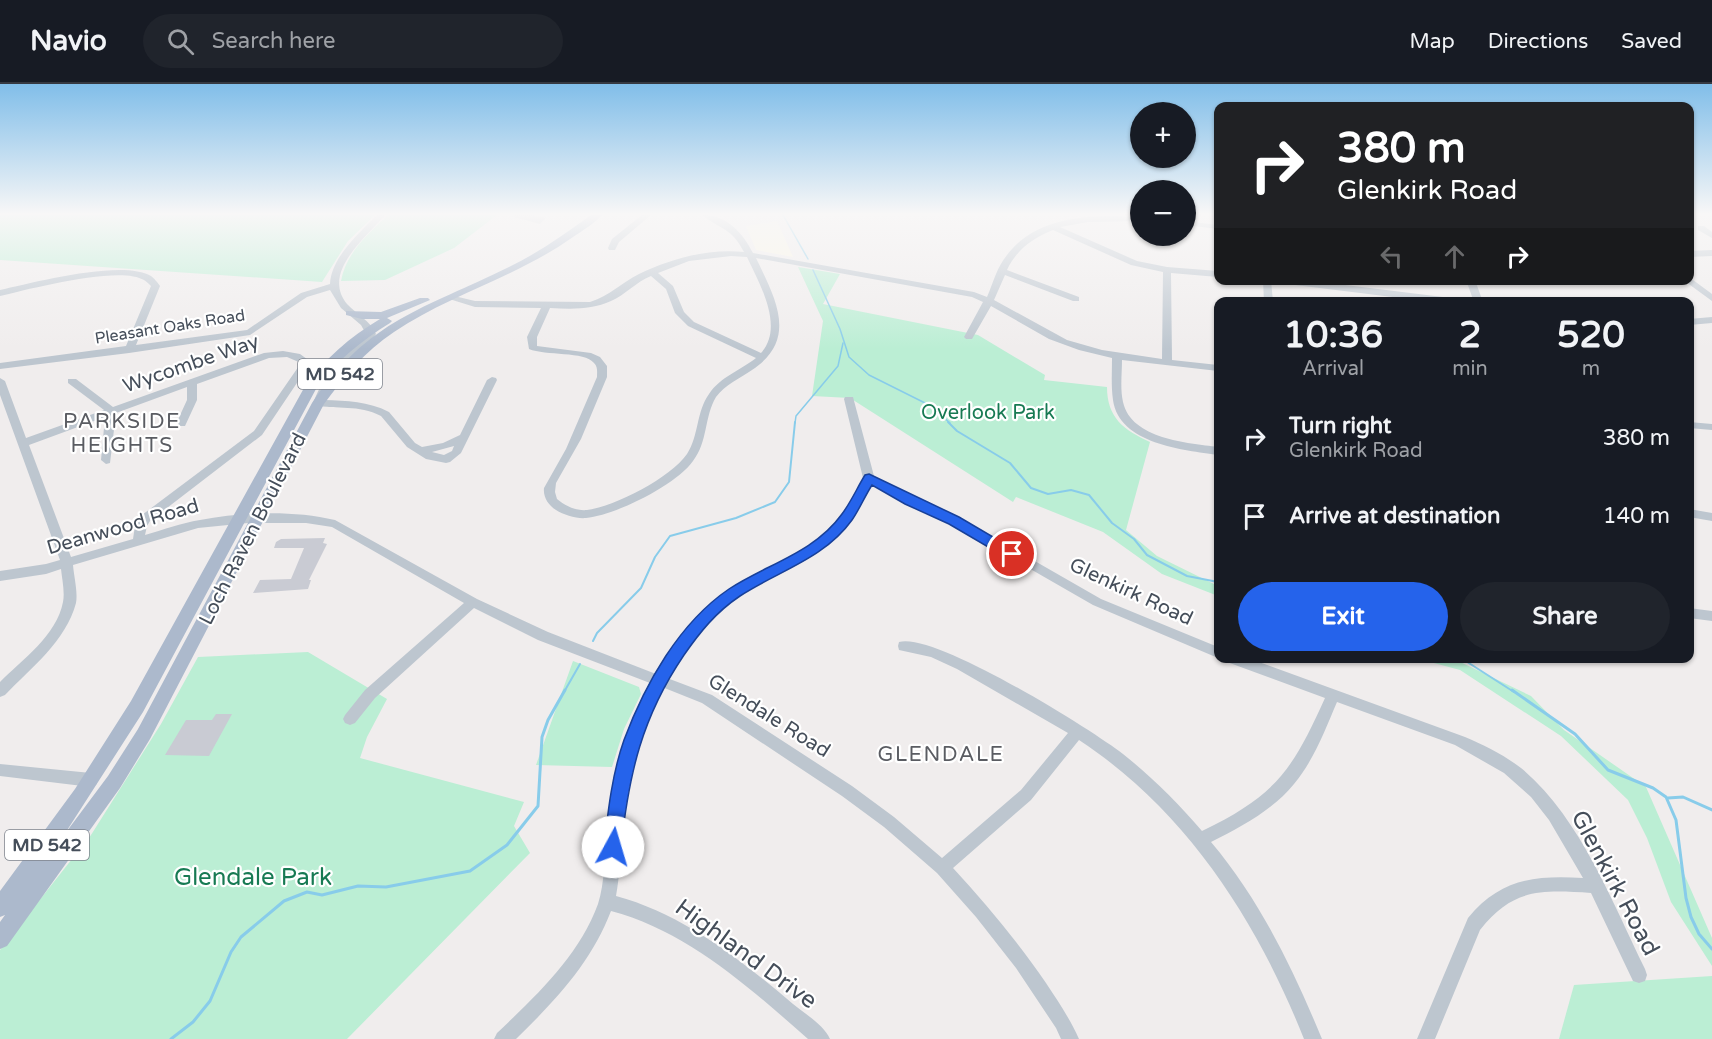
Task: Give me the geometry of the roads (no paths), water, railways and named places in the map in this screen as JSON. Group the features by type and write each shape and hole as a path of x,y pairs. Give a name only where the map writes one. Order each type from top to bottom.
{"main road":[{"name":"Loch Raven Boulevard","path":"0,939 114,782 170,688 318,403 345,368 373,341 445,297 515,260"},
{"name":"Loch Raven Boulevard","path":"0,907 92,780 154,678 307,394 326,367 346,346 370,330 445,297 481,285 530,260"},
{"path":"350,313 366,317 380,317 445,297"},
{"path":"326,367 352,330 354,323 350,313"},
{"path":"154,678 170,688"},
{"path":"92,780 114,782"}],"street":[{"path":"344,260 334,279 335,292 350,313 364,321 370,330 368,339 342,362 325,382 318,403 356,404 379,411 385,414 411,445 424,450 446,446 464,437 492,380"},
{"path":"445,297 470,304 583,306 601,302 652,272 691,260"},
{"path":"547,306 532,337 532,347 539,351 574,352 589,356 600,363 603,370 572,447 549,486 549,494 554,503 573,513 592,513 658,485 672,477 688,462 696,449 708,404 714,394 722,385 763,357 774,340 775,320 751,260"},
{"path":"779,260 964,294 989,302 1062,342 1117,356 1214,368"},
{"path":"969,337 1010,260"},
{"path":"1124,260 1167,270 1214,274"},
{"path":"1167,270 1167,362"},
{"path":"1002,271 1076,299"},
{"path":"652,272 670,288 680,313 691,324 763,357"},
{"path":"0,293 89,276 122,273 147,276 156,286 129,350"},
{"path":"1694,284 1712,298"},
{"path":"481,285 467,297 484,304"},
{"path":"1307,285 1373,297"},
{"name":"Pleasant Oaks Road","path":"0,366 250,332 304,295 334,286"},
{"path":"1694,322 1712,320"},
{"name":"Wycombe Way","path":"23,443 192,381 275,354 293,354 306,362 258,433 146,518 141,526 139,539"},
{"path":"1117,356 1118,402 1120,409 1131,424 1158,440 1214,450"},
{"path":"0,381 67,562 70,601 60,626 39,652 0,691"},
{"path":"72,381 111,411 106,460"},
{"path":"181,424 192,400 192,381"},
{"path":"503,1039 546,999 578,958 607,902 618,798 624,768 640,719 658,681 705,616 735,592 819,546 846,518 869,478 849,399"},
{"path":"1694,425 1712,427"},
{"name":"Glenkirk Road","path":"869,478 954,520 1097,602 1214,651"},
{"path":"1694,514 1712,517"},
{"name":"Glendale Road","path":"258,520 313,519 334,524 473,602 543,636 707,699 793,754 889,822 942,868 982,911 1022,962 1062,1022 1070,1039"},
{"name":"Deanwood Road","path":"0,576 46,569 139,539 198,524 258,520"},
{"path":"350,719 370,694 473,602"},
{"path":"1694,614 1712,616"},
{"path":"904,646 920,648 954,661 1078,731 1117,758 1144,781 1201,839 1245,901 1293,990 1313,1039"},
{"name":"Glenkirk Road","path":"1245,663 1460,741 1482,751 1516,774 1550,810 1570,839 1639,975"},
{"path":"1201,839 1244,816 1267,801 1282,787 1297,770 1333,696"},
{"path":"942,868 1026,795 1078,731"},
{"path":"0,770 92,780"},
{"path":"1426,1039 1469,934 1483,910 1497,898 1514,890 1547,885 1594,886"},
{"name":"Highland Drive","path":"607,902 627,905 656,917 775,999 821,1039"}],"waterway":[{"path":"813,270 840,329 849,357 869,375 929,405 950,423"},
{"path":"795,423 796,416 838,366 843,343"},
{"path":"593,641 597,633 641,588 655,557 670,536 736,518 775,502 789,482 795,422"},
{"path":"948,422 957,431 1010,463 1031,488 1048,494 1071,490 1089,495 1112,523 1134,539 1147,555 1187,576 1214,581"},
{"path":"1469,663 1514,692"},
{"path":"564,692 580,664"},
{"path":"171,1039 193,1022 210,1001 231,952 241,937 284,901 307,892 322,895 358,886 386,887 470,871 507,845 538,806 542,737 548,720 565,690"},
{"path":"1512,690 1575,734 1608,770 1653,788 1666,797 1676,820 1686,898 1691,917 1699,934 1712,949"},
{"path":"1668,798 1683,797 1712,810"}],"district":[{"name":"PARKSIDE HEIGHTS","path":"122,433"},
{"name":"GLENDALE","path":"941,754"}],"park label":[{"name":"Overlook Park","path":"988,413"},
{"name":"Glendale Park","path":"253,877"}]}
